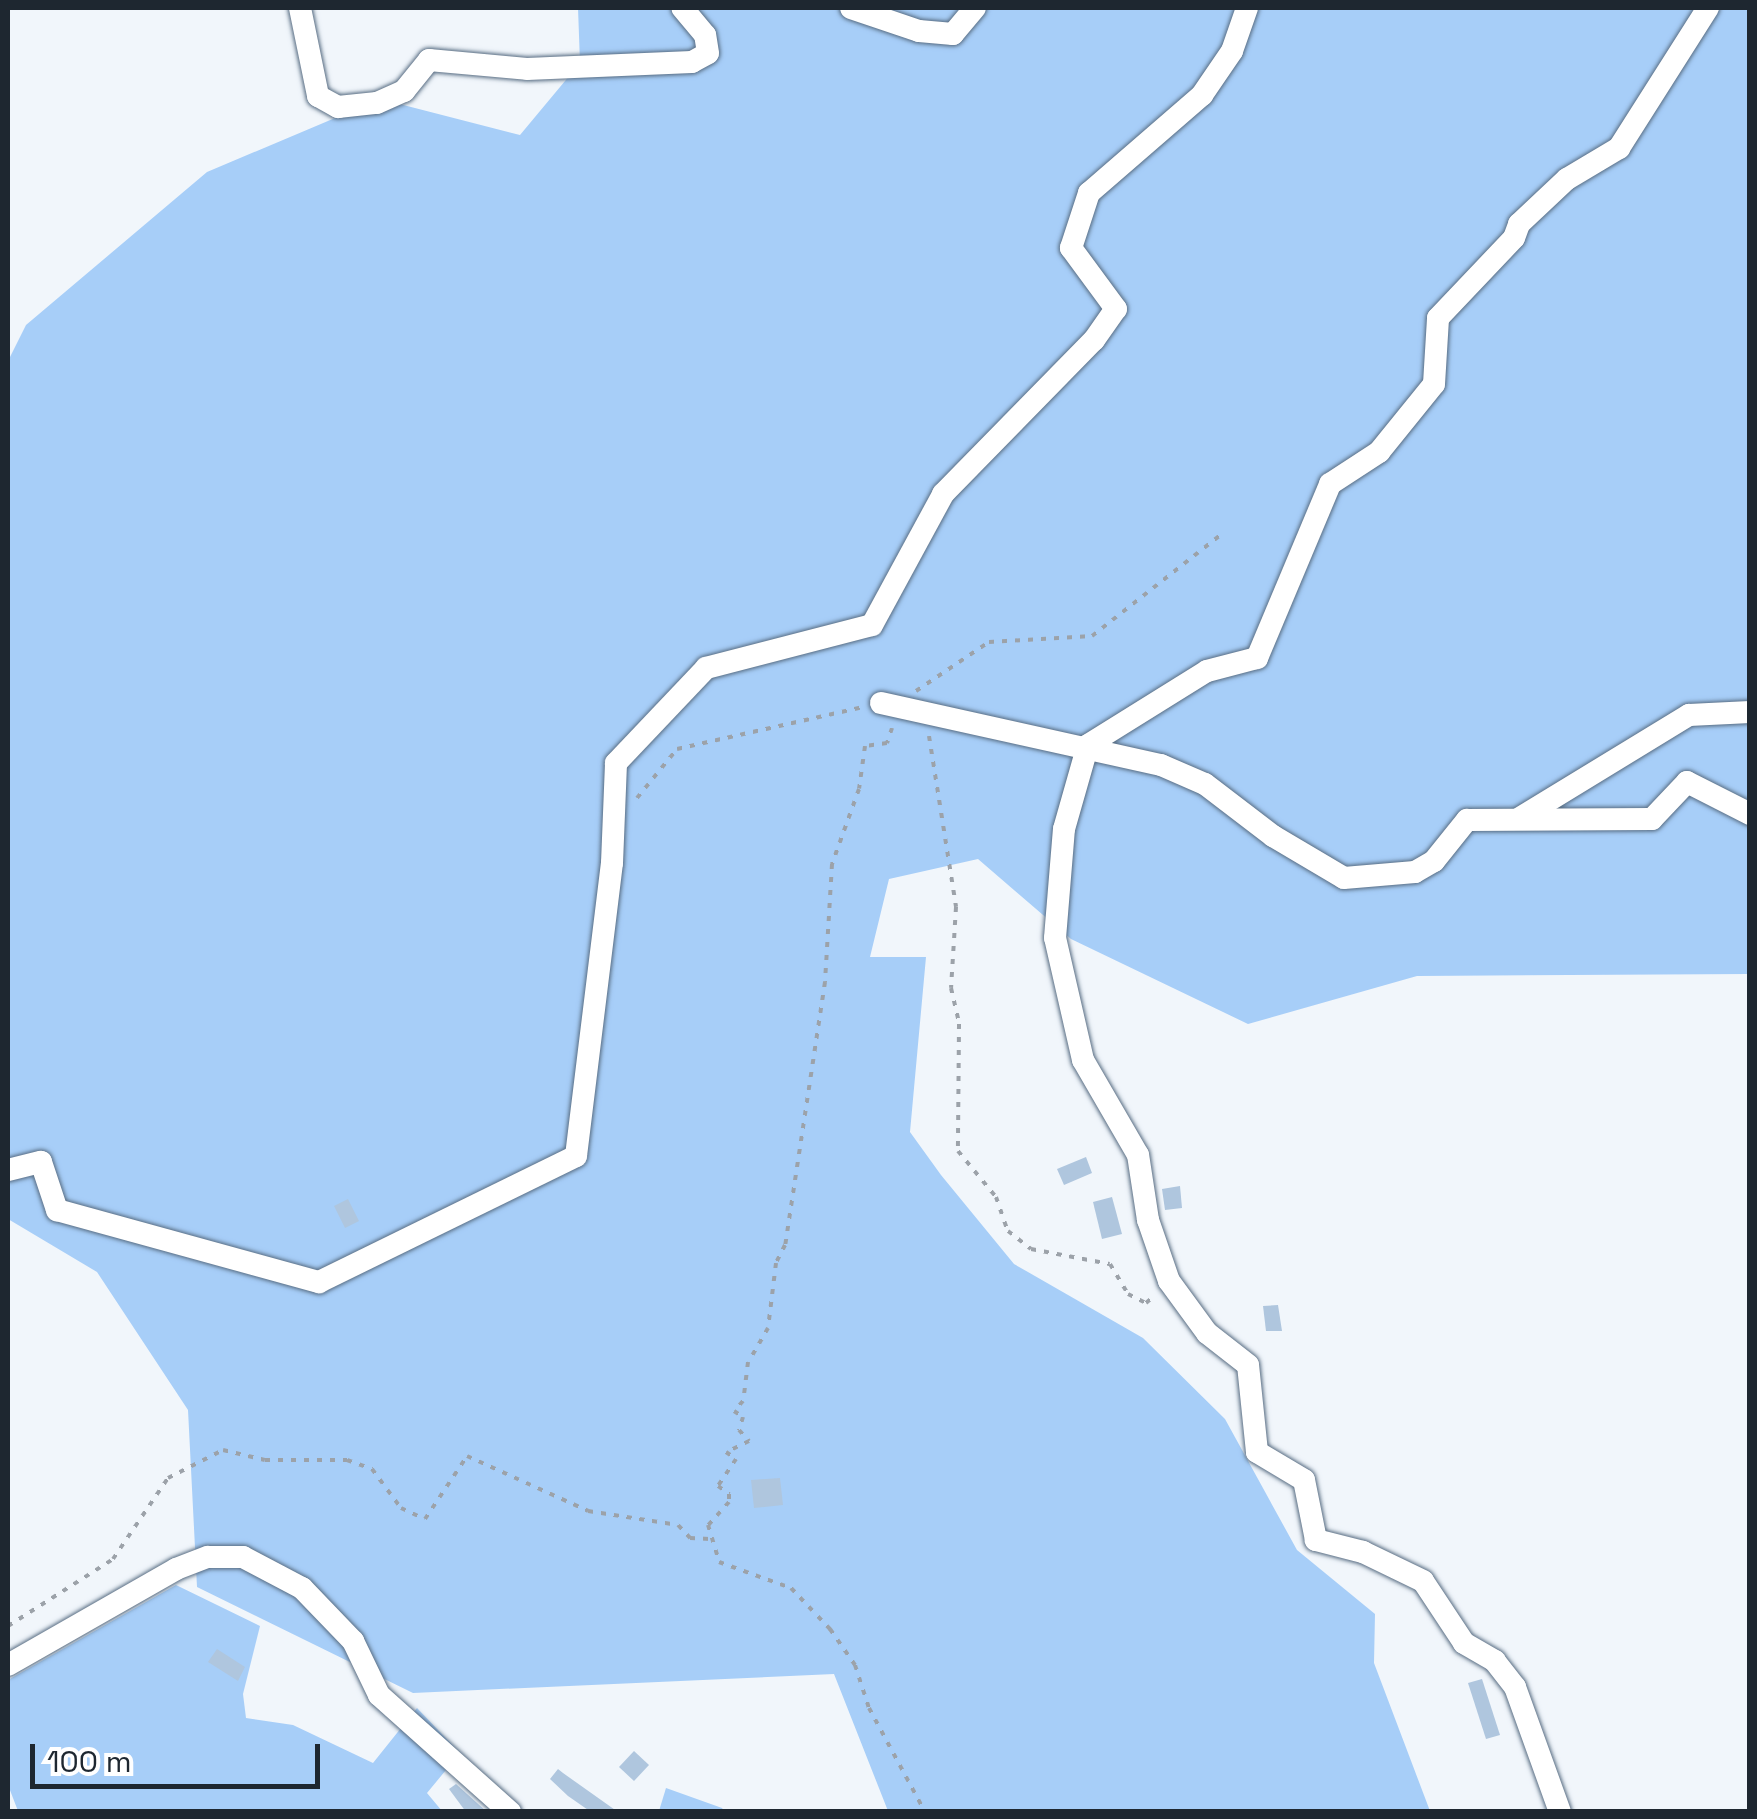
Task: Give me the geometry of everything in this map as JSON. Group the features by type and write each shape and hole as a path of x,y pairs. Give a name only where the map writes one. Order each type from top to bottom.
{"street":[{"path":"300,8 318,96 338,107 378,103 404,91 429,60 528,69 692,62 708,53 705,35 682,8"},
{"path":"851,8 918,31 952,34 975,8"},
{"path":"8,1170 40,1162 57,1210 319,1282 576,1156 612,863 616,763 706,668 872,625 943,494 1116,309 1070,248 1088,193 1202,95 1232,51 1247,8"},
{"path":"1560,1812 1514,1687 1495,1660 1464,1644 1423,1581 1363,1552 1316,1540 1304,1480 1257,1452 1250,1436 1254,1376 1207,1333 1169,1282 1157,1251 1138,1155 1083,1060 1056,938 1064,829 1088,744 1207,671 1258,658 1330,484 1379,452 1434,384 1438,318 1514,238 1519,224 1567,180 1619,148 1708,8"},
{"path":"881,704 1088,744 1206,784 1273,836 1344,878 1414,872 1434,861 1467,820 1652,819 1687,782 1750,814"},
{"path":"1517,820 1690,715 1750,712"},
{"path":"8,1664 176,1569 208,1556 243,1557 302,1588 353,1641 379,1695 510,1812"}],"path":[{"path":"914,692 990,642 1092,636 1219,536"},
{"path":"634,803 676,749 881,704 892,736 888,743 866,746 859,789 832,864 825,982 786,1245 776,1263 768,1328 748,1362 743,1401 734,1411 743,1417 739,1430 748,1441 726,1452 736,1459 718,1480 730,1494 708,1525 719,1562 791,1588 830,1628 855,1665 869,1708 925,1812"},
{"path":"925,727 956,907 951,988 959,1024 958,1151 996,1197 1008,1231 1031,1248 1110,1264 1128,1294 1146,1303 1156,1294 1157,1251"},
{"path":"8,1626 113,1560 168,1478 222,1450 265,1460 360,1464 372,1469 402,1508 425,1519 466,1456 588,1511 678,1525 690,1538 712,1539"}],"shaded area":[{"path":"578,8 1749,8 1749,974 1417,976 1248,1024 1071,939 978,859 889,879 870,957 926,957 910,1132 1014,1264 1143,1338 1225,1419 1297,1550 1375,1614 1374,1663 1430,1811 888,1811 834,1674 413,1693 197,1587 188,1410 97,1272 8,1219 8,361 26,325 207,172 380,99 520,135 580,63"},
{"path":"176,1585 260,1626 243,1694 246,1718 293,1725 373,1763 417,1708 460,1753 427,1793 442,1811 18,1811 8,1785 8,1680"},
{"path":"666,1788 722,1808 724,1811 659,1811"}],"building":[{"path":"1086,1157 1092,1173 1064,1185 1057,1169"},
{"path":"1180,1186 1182,1208 1165,1210 1162,1189"},
{"path":"1112,1197 1122,1234 1102,1239 1093,1202"},
{"path":"348,1199 359,1221 345,1228 334,1206"},
{"path":"1278,1305 1282,1331 1266,1331 1263,1306"},
{"path":"780,1478 783,1505 754,1508 751,1480"},
{"path":"217,1649 245,1667 238,1681 208,1662"},
{"path":"1482,1679 1500,1735 1486,1739 1468,1683"},
{"path":"634,1751 649,1765 634,1781 619,1767"},
{"path":"558,1769 618,1812 591,1812 568,1796 550,1779"},
{"path":"456,1784 487,1812 466,1812 449,1789"}]}
